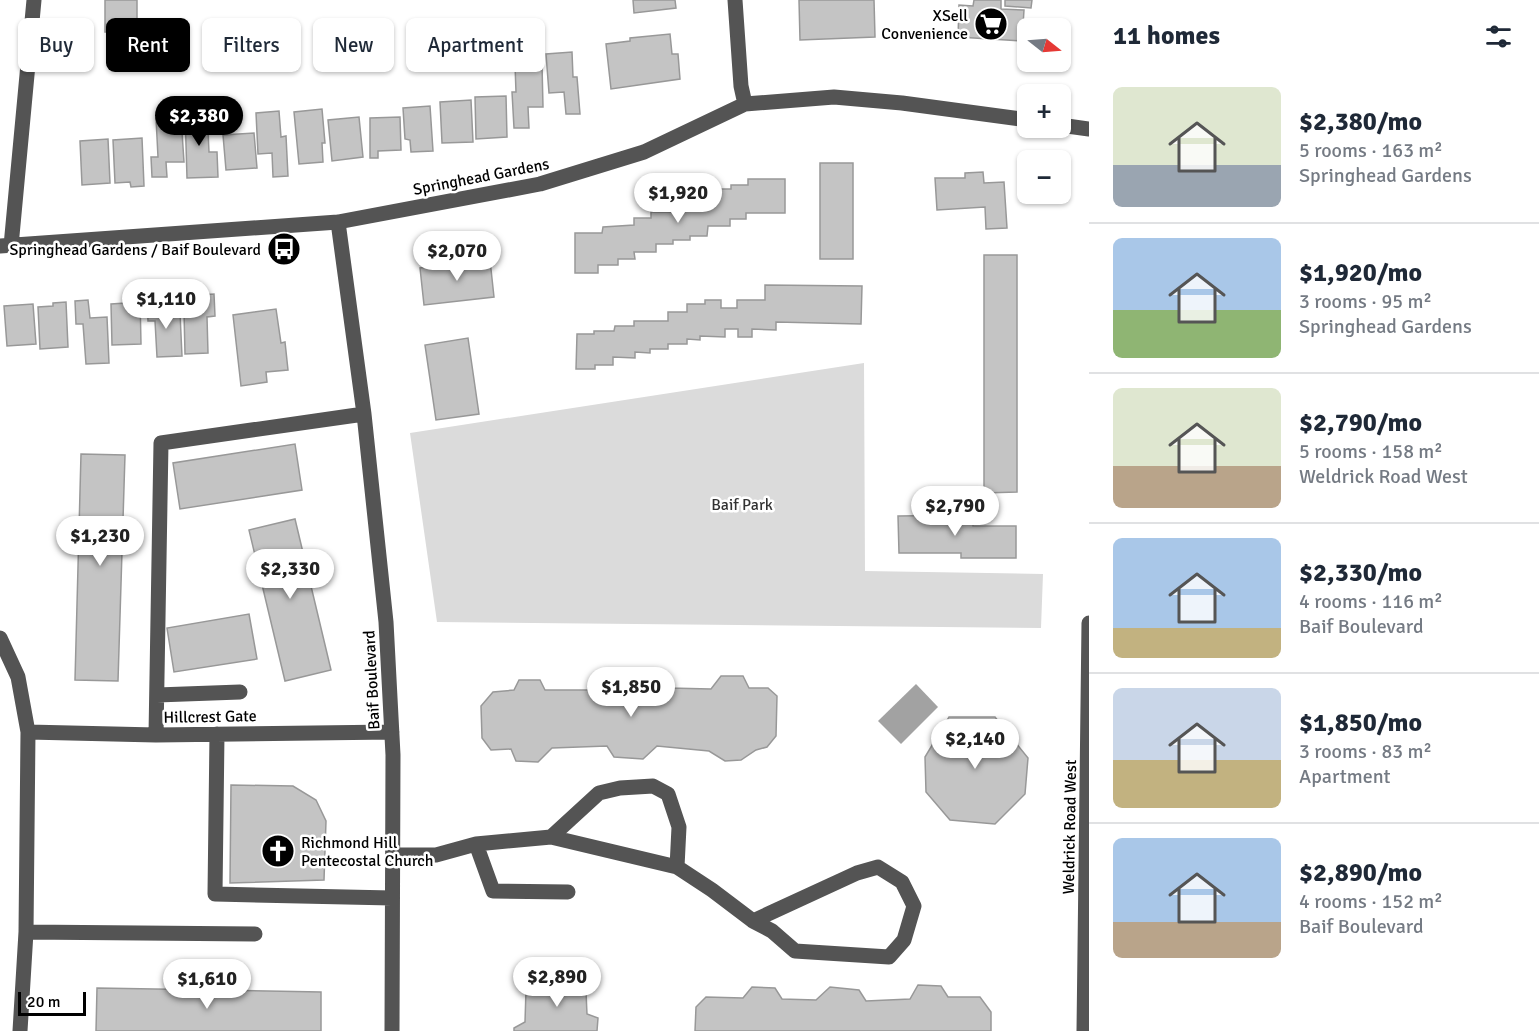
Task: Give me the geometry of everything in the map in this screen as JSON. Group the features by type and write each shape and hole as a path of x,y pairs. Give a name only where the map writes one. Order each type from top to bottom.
{"street":[{"path":"5,246 34,0"},
{"path":"735,0 741,86 745,104"},
{"name":"Springhead Gardens","path":"5,246 338,222 540,184 644,152 745,104 834,97 902,103 1017,119"},
{"path":"1071,127 1089,129"},
{"name":"Baif Boulevard","path":"338,222 340,252 364,414 386,621 392,732 394,855 392,1031"},
{"path":"156,735 161,444 364,414"},
{"name":"Weldrick Road West","path":"1084,1031 1089,623"},
{"path":"0,638 18,677 28,732 26,932 20,1031"},
{"path":"157,695 240,692"},
{"name":"Hillcrest Gate","path":"28,732 156,735 392,732"},
{"path":"217,734 215,894 392,898"},
{"path":"551,837 599,794 621,788 653,786 668,794 679,827 677,867"},
{"path":"394,855 436,855 477,844 551,837 677,867 753,921 772,931 795,951 889,957 904,940 914,906 902,882 878,867 857,873 753,921"},
{"path":"477,844 494,891 568,892"},
{"path":"26,932 255,934"}],"green space":[{"name":"Baif Park","path":"864,363 865,571 1043,574 1041,628 437,622 410,433"}],"shaded area":[{"path":"916,684 938,707 901,744 878,721"}],"building":[{"path":"105,0 137,0 137,18 106,18 105,32"},
{"path":"633,0 675,0 676,8 634,13"},
{"path":"799,0 874,0 875,37 800,40"},
{"name":"XSell Convenience","path":"974,0 1001,0 1001,9 1024,10 1023,18 1017,18 1017,41 958,37 959,5 973,6"},
{"path":"1005,0 1032,0 1031,8 1005,6"},
{"path":"670,34 672,54 678,54 680,79 611,89 606,44 630,41 630,38"},
{"path":"572,52 573,77 577,77 580,114 566,114 564,92 549,93 546,54"},
{"path":"515,72 542,72 543,107 528,107 529,128 514,128 512,92 516,92"},
{"path":"506,96 507,137 476,139 475,97"},
{"path":"471,100 473,142 442,143 440,102"},
{"path":"430,106 433,151 411,152 410,140 405,139 403,108"},
{"path":"322,109 325,143 322,143 323,162 299,164 294,112"},
{"path":"207,110 209,152 217,152 218,177 187,178 185,111"},
{"path":"279,111 281,137 286,136 288,176 273,177 272,153 258,154 256,113"},
{"path":"181,117 184,162 166,162 167,177 152,177 151,157 158,157 156,118"},
{"path":"359,117 363,157 332,161 328,120"},
{"path":"400,117 401,150 378,151 378,158 370,158 370,118"},
{"path":"254,133 257,168 226,170 223,135"},
{"path":"142,138 144,186 131,187 130,182 115,183 113,140"},
{"path":"108,139 110,183 82,185 80,141"},
{"path":"820,163 853,163 853,259 820,259"},
{"path":"983,172 984,183 1004,182 1007,228 986,229 985,207 937,210 935,178 965,178 965,173"},
{"path":"748,179 785,179 785,213 746,213 746,219 730,219 730,226 708,226 707,236 690,236 690,240 673,240 673,244 656,244 656,252 634,252 635,259 618,259 618,265 598,265 598,273 575,273 575,233 602,233 603,227 634,225 634,218 651,218 651,212 674,212 674,206 690,206 690,198 709,198 709,189 731,189 731,185 748,185"},
{"path":"984,255 1017,255 1017,492 984,493"},
{"path":"490,260 494,297 424,305 420,268"},
{"path":"765,285 862,286 861,324 776,322 776,330 752,329 752,337 738,337 738,329 725,329 725,337 700,336 700,340 687,339 687,344 668,344 668,349 650,349 650,353 635,352 635,358 613,357 613,365 595,365 595,369 576,369 577,334 614,331 615,326 634,326 634,321 668,321 668,312 687,312 687,304 705,304 705,300 721,300 721,308 737,308 737,300 765,300"},
{"path":"214,294 215,316 207,317 208,353 185,354 184,312 199,311 199,295"},
{"path":"126,296 140,296 141,344 112,345 111,304 126,303"},
{"path":"161,298 162,314 180,313 182,356 157,357 155,321 148,321 147,299"},
{"path":"88,300 90,318 107,317 109,363 86,364 83,324 76,324 75,301"},
{"path":"66,302 68,347 40,349 38,307"},
{"path":"33,304 36,344 7,346 4,306"},
{"path":"276,309 281,343 285,342 288,370 266,372 267,382 241,386 233,315"},
{"path":"468,338 479,414 436,420 425,345"},
{"path":"295,444 302,490 180,509 173,463"},
{"path":"81,454 125,455 118,681 75,680"},
{"path":"973,515 973,526 1016,526 1016,558 961,558 961,553 899,553 898,516"},
{"path":"295,519 331,670 285,681 249,530"},
{"path":"249,614 257,659 174,672 167,628"},
{"path":"606,676 655,677 669,688 711,689 721,676 743,676 749,688 768,688 777,696 776,736 767,747 756,750 741,760 725,761 709,751 657,746 643,759 614,757 607,746 552,748 538,762 516,761 511,749 491,750 482,738 481,706 493,692 514,690 519,680 540,680 545,690 593,690"},
{"path":"949,717 995,717 1028,758 1025,794 995,824 950,820 926,792 925,757"},
{"name":"Richmond Hill Pentecostal Church","path":"231,785 293,786 316,800 326,821 324,880 230,883"},
{"path":"541,980 572,980 586,992 587,1014 598,1018 597,1031 514,1031 514,1028 525,1022 526,990"},
{"path":"918,985 941,986 948,997 980,997 991,1012 991,1031 695,1031 696,1007 706,997 743,998 752,987 775,988 782,999 816,1000 830,987 859,990 866,1001 910,999"},
{"path":"97,988 321,992 321,1031 96,1031"}],"place":[{"name":"XSell Convenience","path":"991,24"},
{"name":"Springhead Gardens / Baif Boulevard","path":"284,249"},
{"name":"Richmond Hill Pentecostal Church","path":"278,851"}]}
